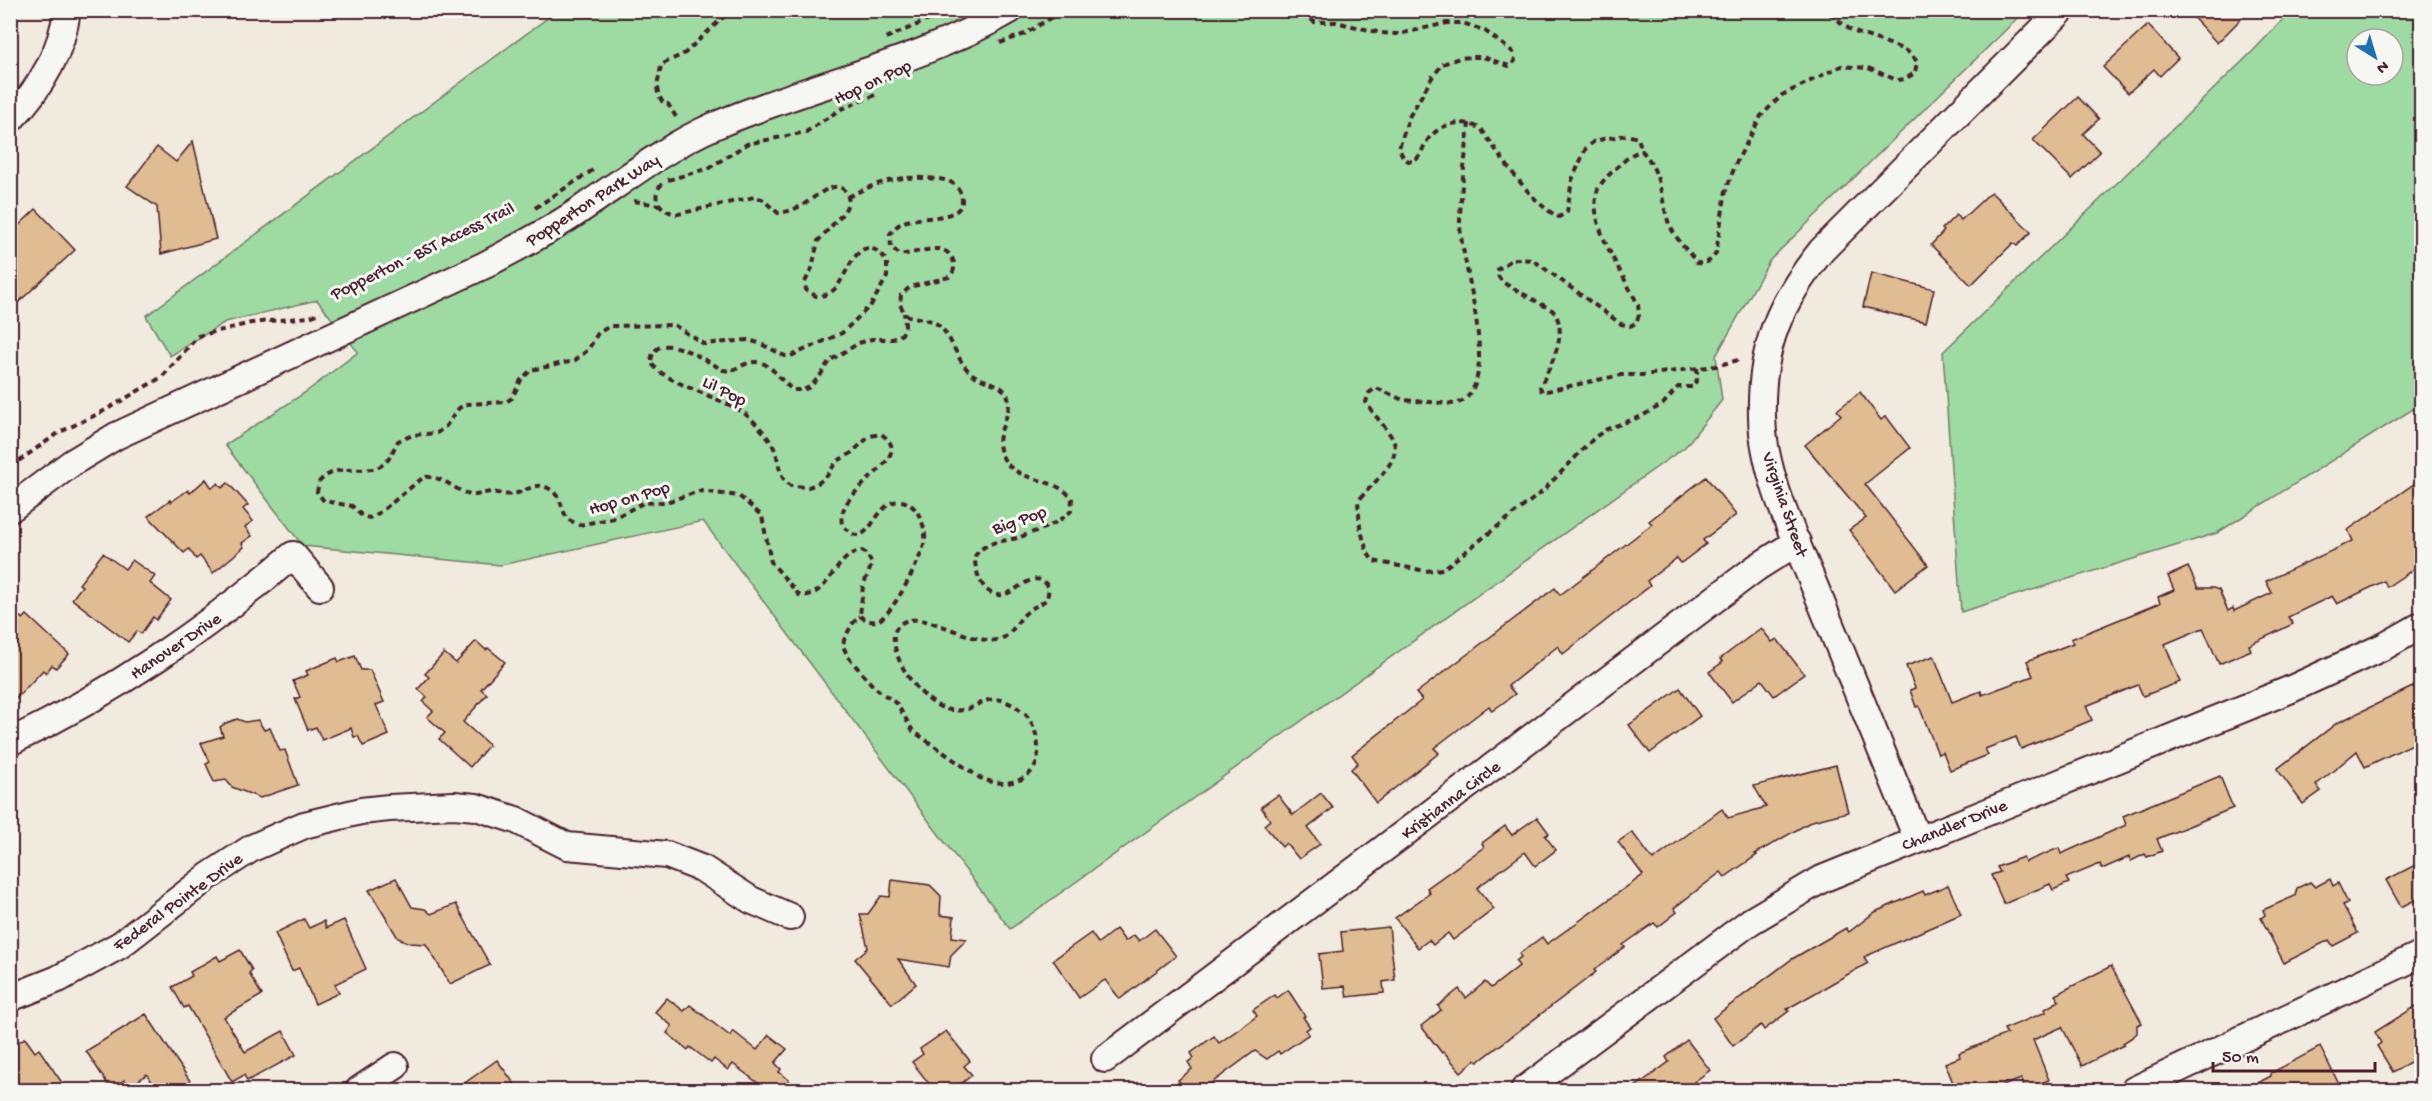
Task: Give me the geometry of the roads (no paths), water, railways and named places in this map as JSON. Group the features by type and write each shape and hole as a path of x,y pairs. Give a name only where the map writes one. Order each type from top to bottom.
{"street":[{"path":"10,120 27,103 43,79 57,48 67,10"},
{"name":"Popperton Park Way","path":"10,509 73,462 116,436 484,265 553,227 649,161 697,134 744,114 942,45 1010,10"},
{"name":"Virginia Street","path":"1917,838 1773,478 1762,420 1765,363 1772,333 1785,302 1799,278 1822,250 2062,10"},
{"name":"Kristianna Circle","path":"1105,1059 1746,575 1797,542"},
{"name":"Hanover Drive","path":"10,742 98,696 153,663 207,625 293,555 320,587"},
{"name":"Chandler Drive","path":"1524,1090 1751,921 1822,879 1917,838 2289,690 2385,646 2421,625"},
{"name":"Federal Pointe Drive","path":"10,998 58,979 120,945 208,876 252,848 304,825 352,813 389,808 454,805 476,807 516,820 567,846 667,855 703,869 751,900 790,917"},
{"path":"2134,1090 2421,954"},
{"path":"359,1090 395,1066"}]}
